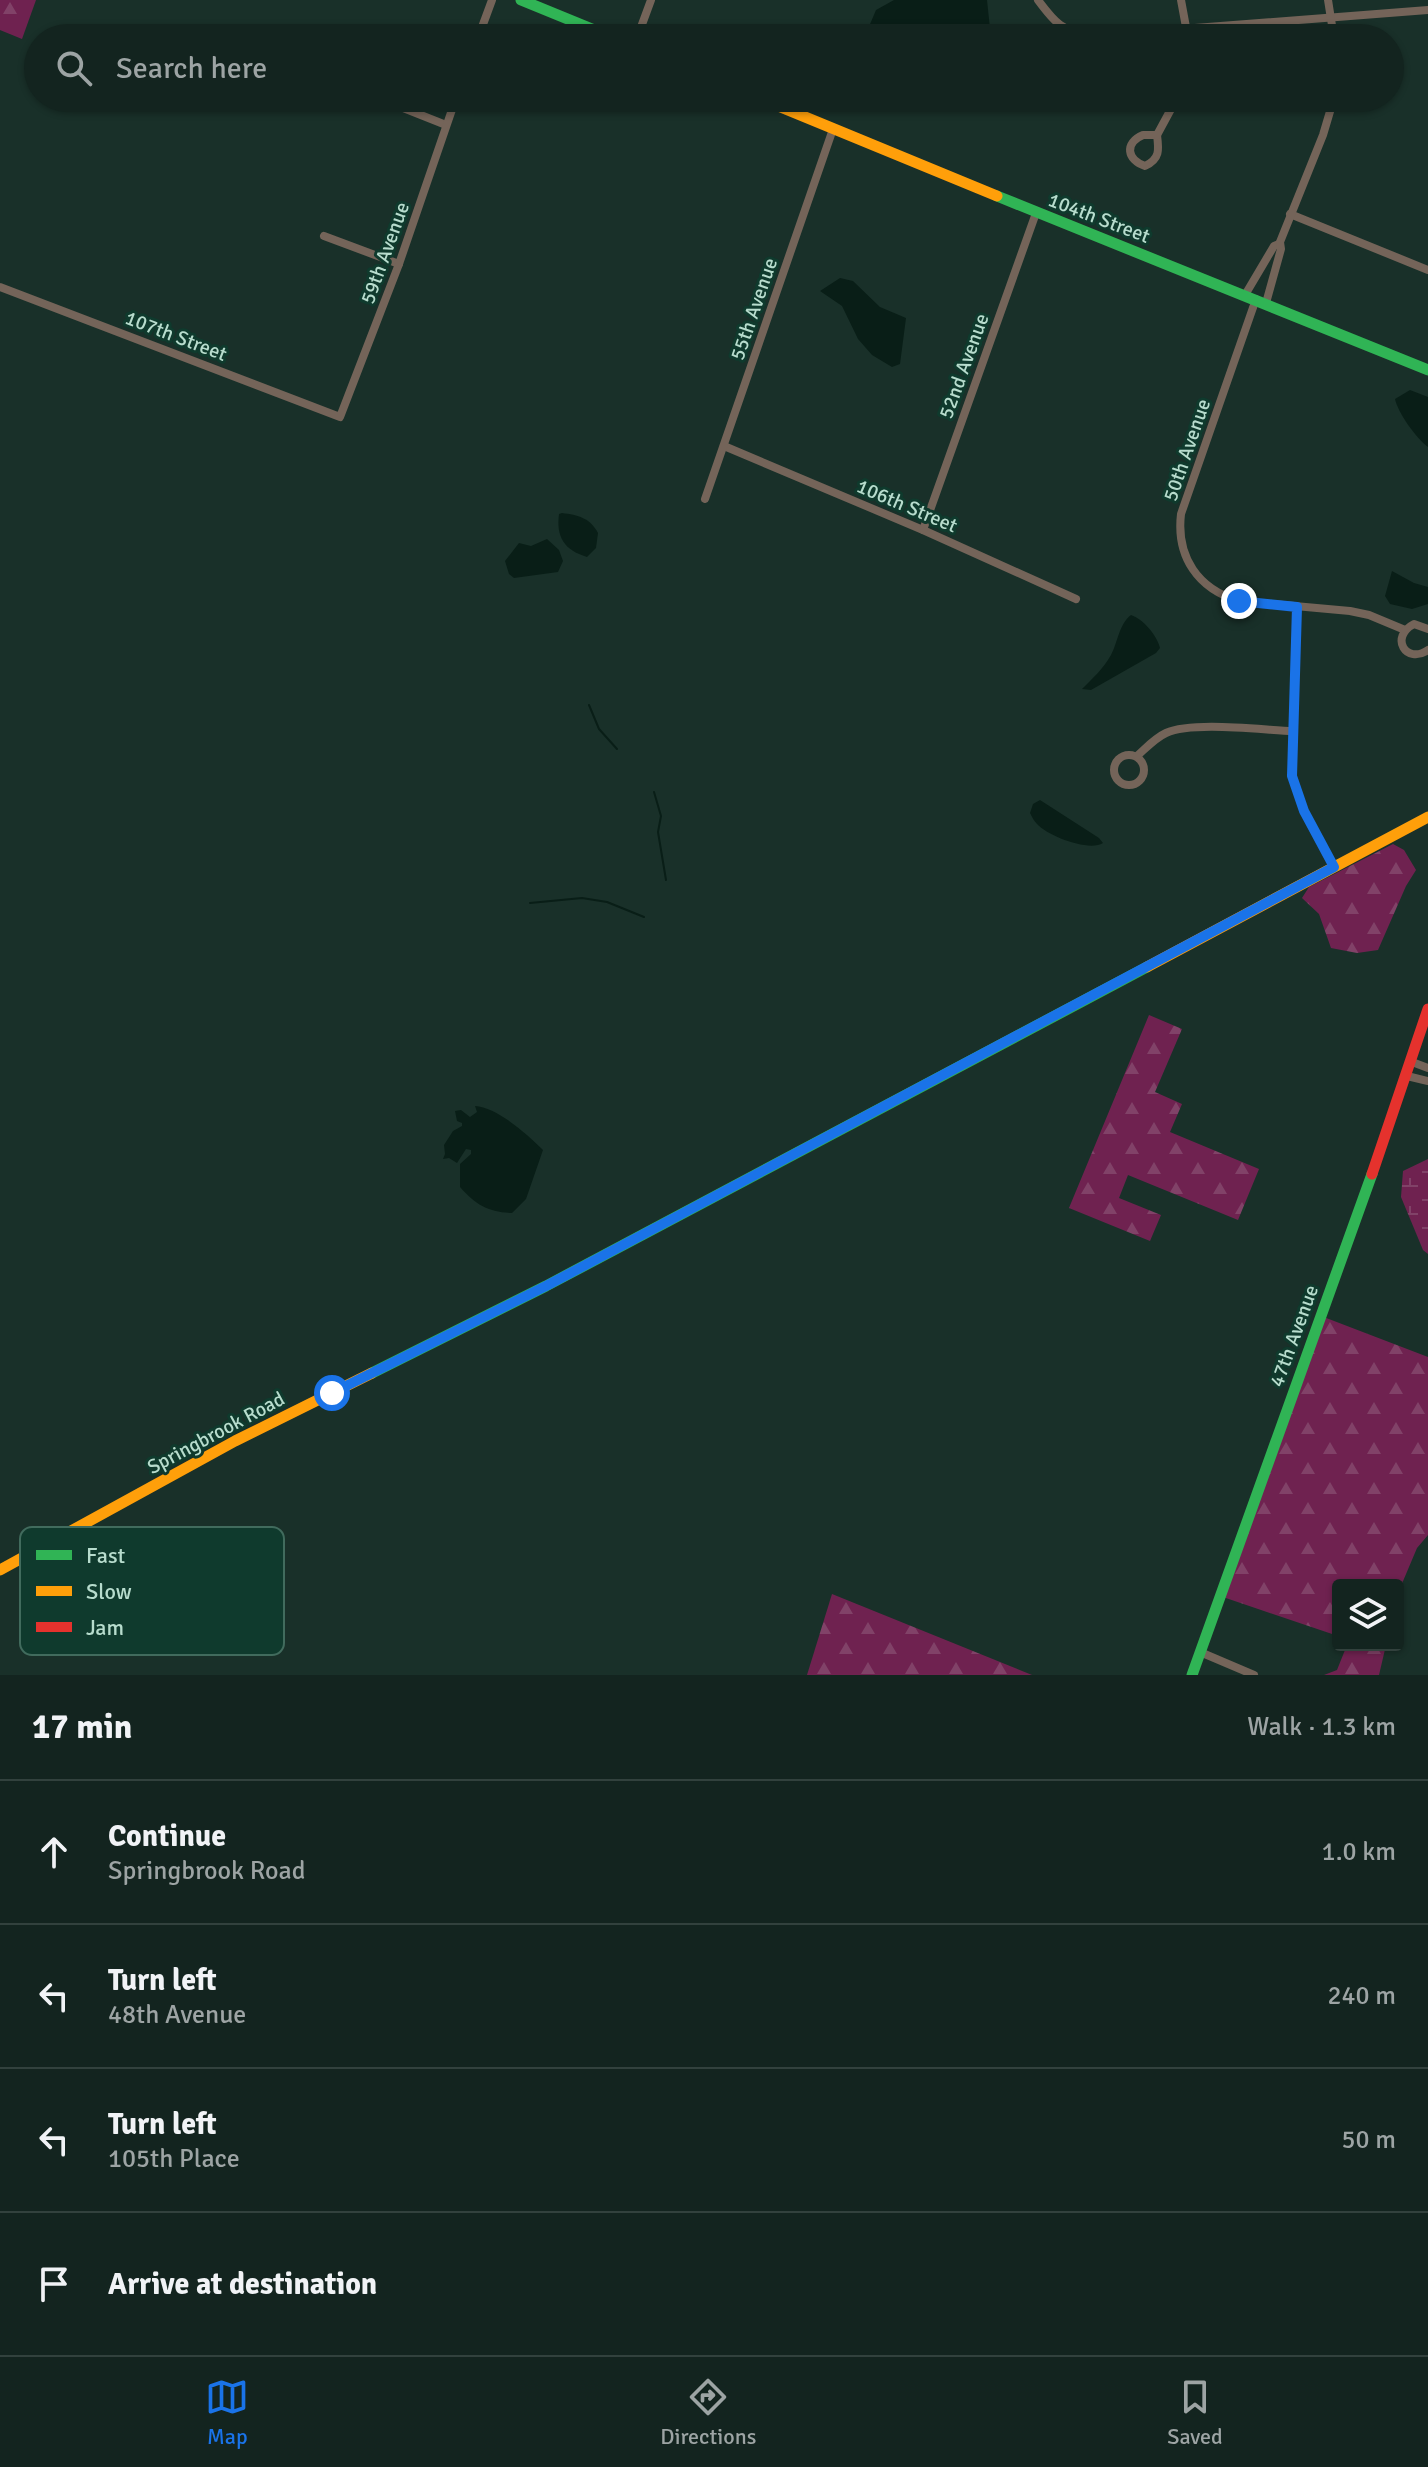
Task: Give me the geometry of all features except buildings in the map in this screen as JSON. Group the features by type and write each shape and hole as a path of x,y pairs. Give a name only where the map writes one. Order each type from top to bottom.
{"street":[{"path":"483,24 492,0"},
{"path":"521,0 580,24"},
{"path":"642,24 651,0"},
{"path":"1038,0 1058,24"},
{"path":"1181,0 1185,24"},
{"path":"1328,0 1332,24"},
{"path":"1272,24 1428,10"},
{"path":"413,112 446,125"},
{"name":"59th Avenue","path":"340,417 399,264 451,112"},
{"name":"104th Street","path":"792,112 1428,370"},
{"path":"1157,135 1169,112"},
{"path":"1256,299 1281,249 1279,244 1330,112"},
{"name":"55th Avenue","path":"705,499 833,129"},
{"name":"52nd Avenue","path":"923,530 1036,213"},
{"path":"1290,214 1428,270"},
{"path":"324,236 399,264"},
{"path":"1256,299 1274,246 1279,244"},
{"name":"107th Street","path":"0,287 340,417"},
{"name":"50th Avenue","path":"1256,299 1186,500 1180,525 1183,549 1194,573 1226,597 1297,607"},
{"name":"106th Street","path":"724,446 1076,599"},
{"path":"1334,867 1304,811 1292,776 1297,607 1359,613 1405,630"},
{"path":"1428,629 1414,624 1405,630 1401,639 1407,652 1417,655 1428,650"},
{"path":"1137,756 1157,737 1170,731 1195,728 1293,731"},
{"name":"Springbrook Road","path":"78,1527 235,1441 546,1286 1428,817"},
{"name":"47th Avenue","path":"1192,1675 1412,1062 1428,1009"},
{"path":"1412,1062 1428,1068"},
{"path":"1407,1076 1428,1081"},
{"name":"Springbrook Road","path":"0,1570 20,1559"},
{"path":"1200,1652 1254,1675"}],"green space":[{"path":"0,0 36,0 27,24 24,24 22,39 0,30"},
{"path":"1393,844 1404,850 1416,870 1378,950 1357,953 1331,948 1319,914 1302,898 1309,887"},
{"path":"1149,1015 1182,1029 1155,1092 1182,1104 1170,1132 1259,1169 1238,1220 1128,1175 1119,1198 1161,1215 1150,1241 1069,1208"},
{"path":"1428,1159 1428,1254 1423,1250 1401,1197 1403,1171"},
{"path":"1321,1316 1428,1357 1428,1535 1417,1548 1404,1579 1332,1579 1332,1634 1220,1596"},
{"path":"832,1594 1032,1675 807,1675"},
{"path":"1345,1651 1385,1651 1379,1675 1324,1675 1337,1670"}],"shaded area":[{"path":"894,0 987,0 990,24 870,24 876,10"},
{"path":"840,278 853,281 880,307 906,318 900,364 892,367 872,355 858,339 842,306 820,291"},
{"path":"1410,390 1428,397 1428,447 1408,425 1395,399"},
{"path":"562,513 583,518 598,533 596,548 587,557 572,551 563,542 558,522"},
{"path":"547,539 559,550 563,561 558,572 514,578 509,574 505,561 519,543 531,546"},
{"path":"1392,571 1428,587 1428,604 1412,609 1390,604 1385,596"},
{"path":"1131,615 1149,628 1160,648 1091,690 1082,689 1108,660 1121,628"},
{"path":"1040,800 1103,843 1079,844 1042,829 1030,813 1033,804"},
{"path":"475,1106 502,1116 543,1150 526,1199 512,1213 483,1206 460,1187 460,1164 471,1154 471,1150 466,1149 457,1163 449,1158 443,1159 444,1145 453,1131 462,1126 457,1121 455,1111 461,1110 470,1117 477,1112"}],"waterway":[{"path":"589,705 599,729 617,749"},
{"path":"654,792 661,816 658,832 666,880"},
{"path":"530,903 582,898 607,902 644,917"}],"traffic: fast":[{"path":"521,0 580,24"},
{"path":"997,196 1428,370"},
{"path":"372,1373 546,1286 1147,967"},
{"path":"1192,1675 1372,1174"}],"traffic: slow":[{"path":"793,112 997,196"},
{"path":"1147,967 1428,817"},
{"path":"78,1527 235,1441 372,1373"},
{"path":"0,1570 20,1559"}],"traffic: jam":[{"path":"1372,1174 1428,1009"}],"route":[{"path":"332,1393 546,1286 1334,867 1304,811 1292,776 1297,607 1239,601"}]}
